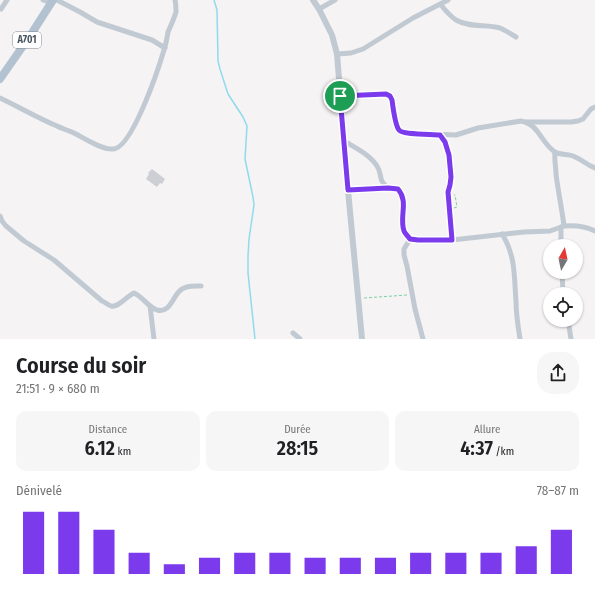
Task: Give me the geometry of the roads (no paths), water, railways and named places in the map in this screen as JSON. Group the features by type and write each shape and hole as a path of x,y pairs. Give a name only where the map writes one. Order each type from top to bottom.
{"main road":[{"name":"A701","path":"0,79 54,1"}],"street":[{"path":"1,10 6,0"},
{"path":"43,0 54,1 80,12 97,22 152,40 165,48"},
{"path":"0,98 89,142 114,150 124,142 137,120 149,94 176,11 175,0"},
{"path":"313,0 332,35 337,54 362,339"},
{"path":"319,9 335,0"},
{"path":"337,54 351,53 363,49 421,13 448,0"},
{"path":"440,5 458,21 472,25 500,28 516,37"},
{"path":"340,96 386,94 390,96 392,100 399,130 407,133 440,135 456,135 483,127 521,121 578,121 583,119 591,109 595,107"},
{"path":"525,122 536,128 545,142 555,152 571,155 595,168"},
{"path":"440,135 445,142 449,155 451,177 448,192 452,240"},
{"path":"344,141 373,160 378,167 382,182 388,188"},
{"path":"555,152 558,192 564,221 561,239"},
{"path":"348,190 398,189 403,198 403,227 410,239 452,240 550,230 569,226 580,226 595,231"},
{"path":"0,216 6,226 24,241 54,260 102,301 111,306 114,307 119,305 134,293 139,295 156,310 165,310 170,306 179,291 183,288 201,286"},
{"path":"502,234 510,247 513,262 516,282 517,320 520,339"},
{"path":"410,239 404,249 404,255 415,309 424,339"},
{"path":"150,306 154,339"},
{"path":"569,327 571,339"},
{"path":"293,332 300,339"}],"waterway":[{"path":"214,0 217,10 218,61 220,69 228,94 247,126 245,159 254,205 249,239 248,273 255,339"}]}
